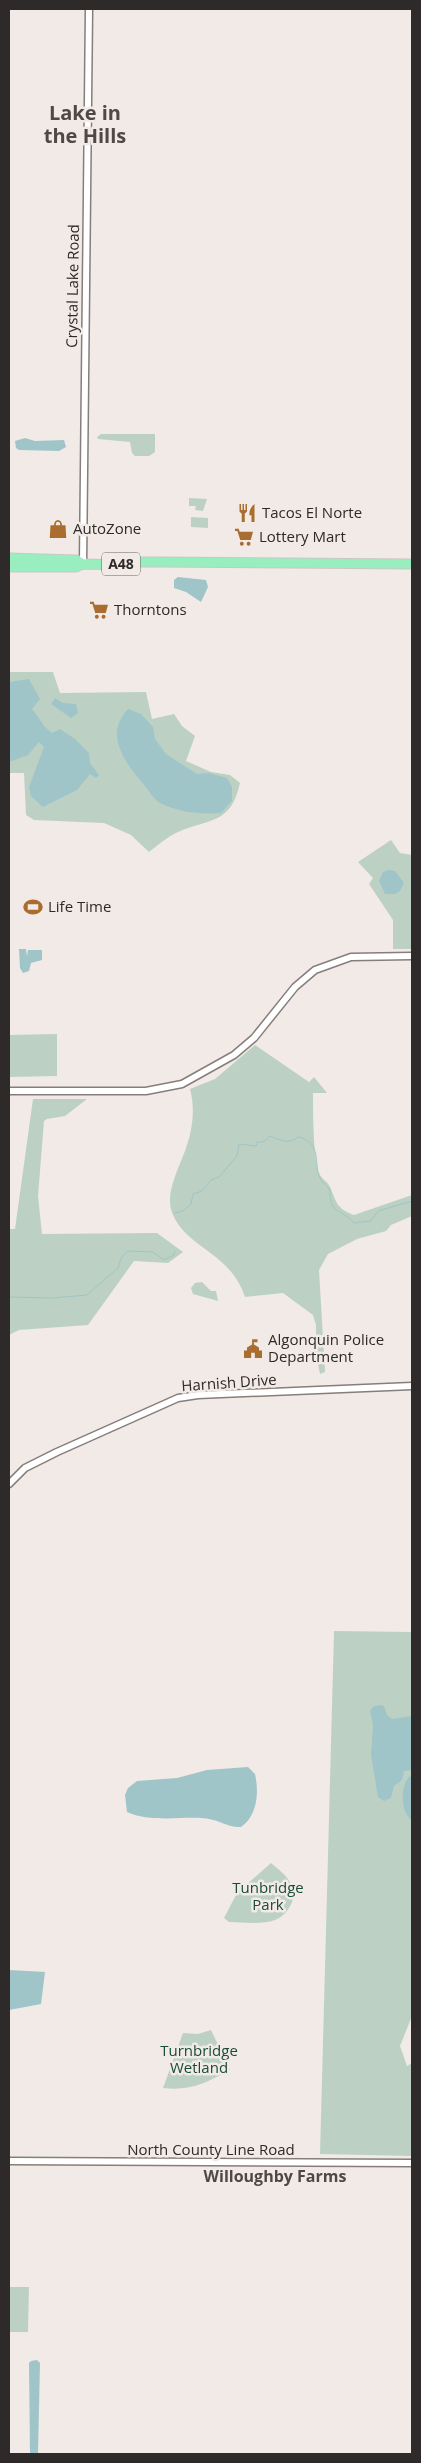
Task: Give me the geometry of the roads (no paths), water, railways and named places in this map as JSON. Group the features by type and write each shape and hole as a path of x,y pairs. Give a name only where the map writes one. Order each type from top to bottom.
{"main road":[{"name":"A48","path":"9,558 76,560 83,564"},
{"name":"A48","path":"9,567 76,567 83,564 131,564 137,562 412,564"}],"street":[{"name":"Crystal Lake Road","path":"83,564 89,9"},
{"path":"9,1091 146,1091 182,1084 234,1055 254,1038 295,987 315,970 350,957 412,956"},
{"name":"Harnish Drive","path":"9,1484 25,1468 178,1398 198,1395 412,1386"},
{"name":"North County Line Road","path":"9,2161 412,2163"}],"water":[{"path":"25,438 35,441 64,440 66,447 59,451 19,450 16,448 15,441"},
{"path":"178,577 206,580 208,587 201,602 186,592 174,588 174,580"},
{"path":"29,679 40,699 32,709 43,725 52,733 60,729 75,739 89,753 90,763 99,775 96,778 90,774 77,790 43,807 31,796 29,787 44,747 39,742 28,755 9,762 9,682"},
{"path":"55,698 63,703 76,704 78,713 71,718 51,704"},
{"path":"128,709 141,714 153,727 155,739 166,754 197,774 209,773 227,778 232,787 232,801 221,813 182,811 160,803 154,798 125,759 117,739 117,729"},
{"path":"395,871 404,883 400,891 395,894 385,894 379,881 383,872"},
{"path":"19,949 26,949 27,956 28,950 42,950 42,960 31,963 29,971 23,973 20,968"},
{"path":"374,1706 384,1706 387,1715 392,1719 412,1716 412,1770 404,1771 402,1780 394,1786 391,1798 384,1801 378,1797 371,1755 373,1725 370,1711"},
{"path":"248,1767 255,1774 257,1795 251,1816 241,1827 231,1826 206,1818 154,1818 127,1812 125,1795 128,1788 137,1781 177,1778 207,1770"},
{"path":"412,1776 412,1820 403,1805 404,1785"},
{"path":"9,1970 45,1972 41,2004 9,2010"},
{"path":"37,2360 40,2363 38,2454 30,2454 29,2363"}],"waterway":[{"path":"175,1213 183,1211 191,1204 193,1194 202,1191 211,1180 219,1177 237,1156 239,1144 256,1146 257,1142 263,1142 270,1136 288,1141 298,1137 311,1144 316,1154 318,1173 330,1190 330,1198 334,1208 354,1223 371,1221 378,1211 412,1201"},
{"path":"9,1297 52,1298 87,1295 118,1268 121,1258 128,1251 153,1252 164,1260 174,1255 175,1251"}],"place":[{"name":"Tacos El Norte","path":"247,513"},
{"name":"AutoZone","path":"58,529"},
{"name":"Lottery Mart","path":"244,537"},
{"name":"Thorntons","path":"99,610"},
{"name":"Life Time","path":"33,907"},
{"name":"Algonquin Police Department","path":"253,1349"}],"district":[{"name":"Lake in the Hills","path":"85,124"},
{"name":"Willoughby Farms","path":"275,2176"}],"park label":[{"name":"Tunbridge Park","path":"268,1896"},
{"name":"Turnbridge Wetland","path":"199,2060"}]}
